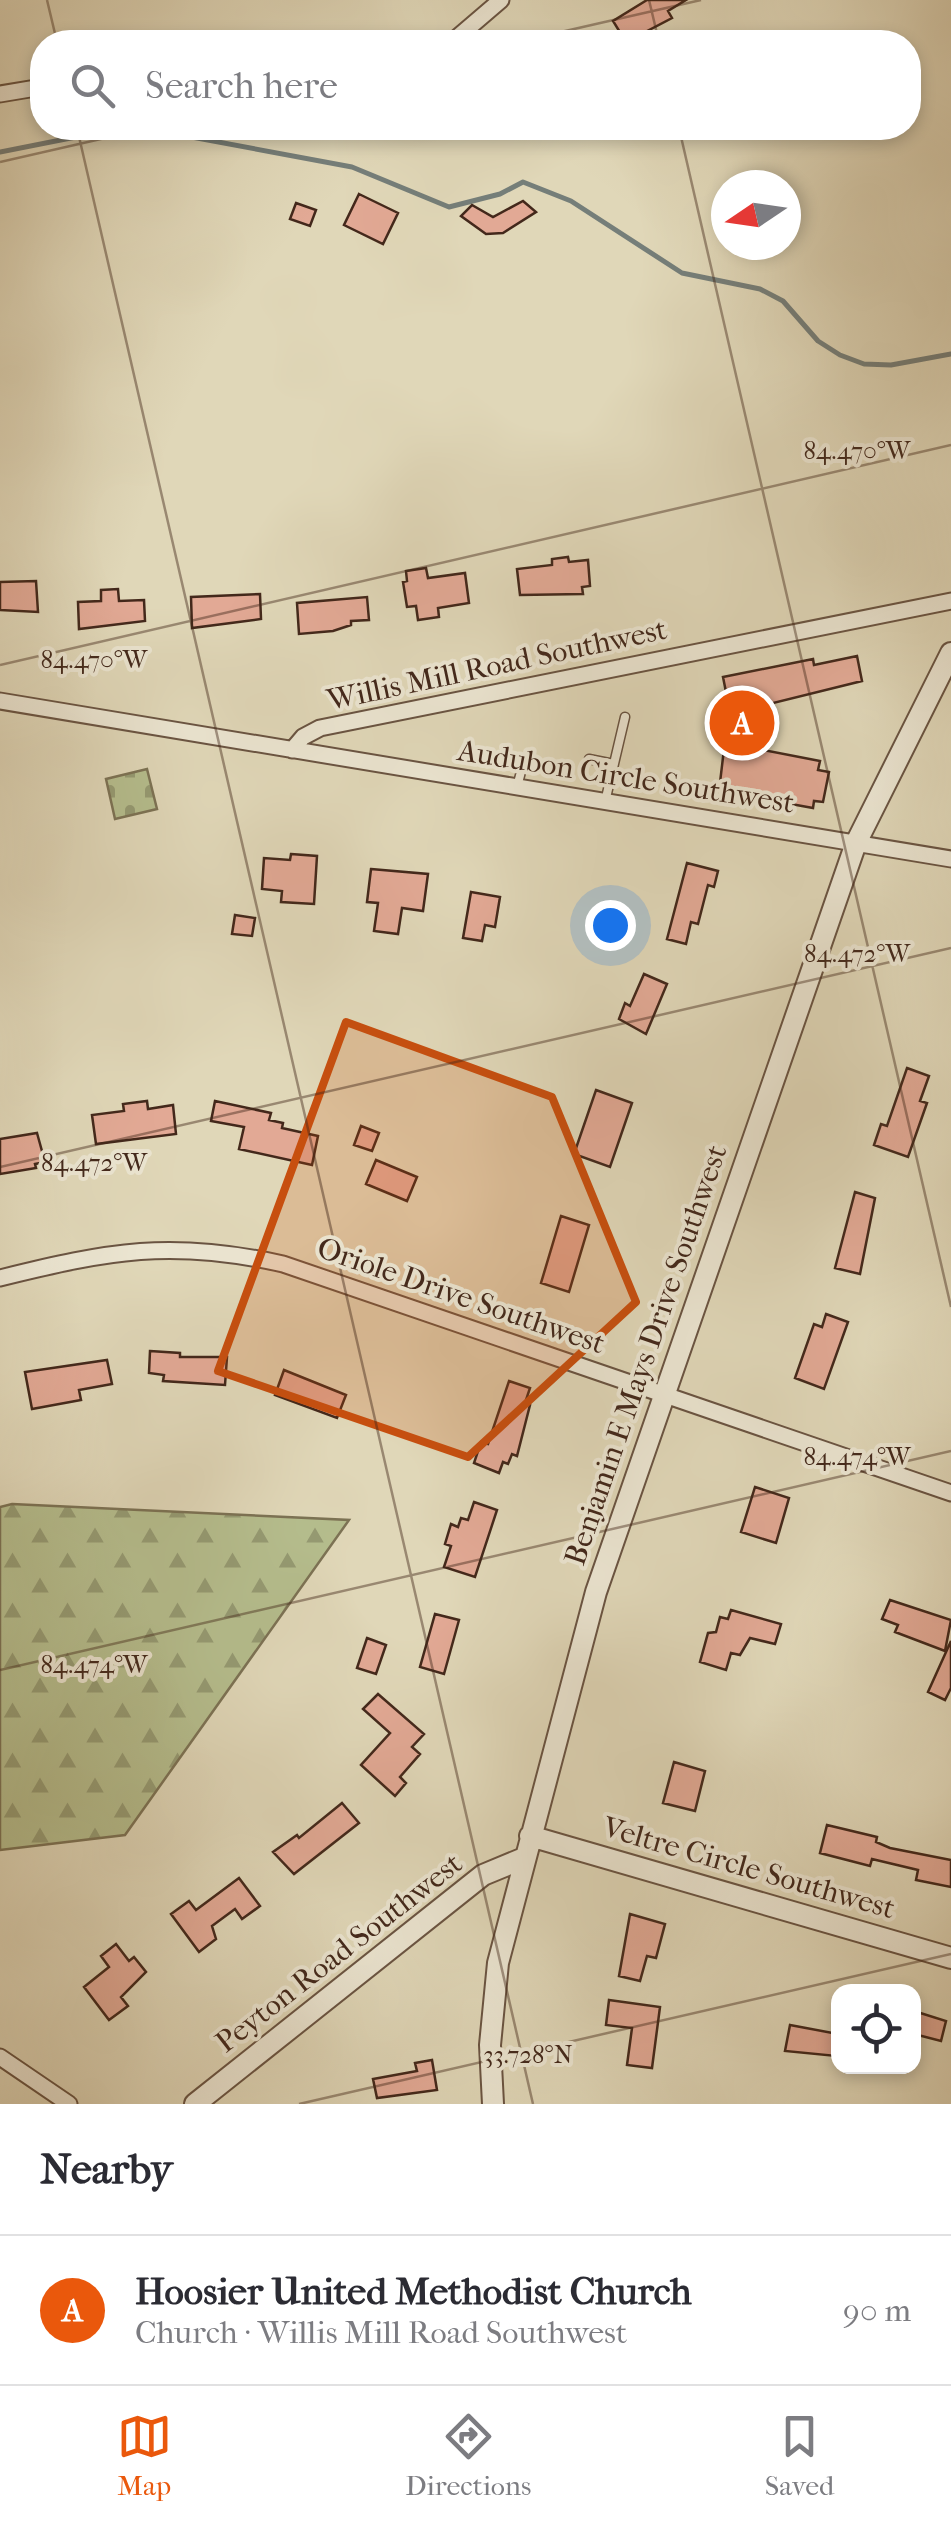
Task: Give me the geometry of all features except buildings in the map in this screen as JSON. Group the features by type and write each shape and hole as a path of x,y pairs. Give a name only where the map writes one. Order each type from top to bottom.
{"street":[{"path":"466,30 501,0"},
{"path":"0,94 30,90"},
{"name":"Willis Mill Road Southwest","path":"292,750 304,736 320,728 951,601"},
{"name":"Benjamin E Mays Drive Southwest","path":"493,2104 490,2045 498,1962 596,1592 856,843 951,653"},
{"path":"0,701 292,750"},
{"name":"Audubon Circle Southwest","path":"292,750 951,859"},
{"name":"Oriole Drive Southwest","path":"0,1278 132,1250 224,1251 283,1264 951,1493"},
{"name":"Veltre Circle Southwest","path":"530,1836 951,1958"},
{"name":"Peyton Road Southwest","path":"195,2104 322,2008 483,1875 524,1858"},
{"path":"0,2056 69,2104"}],"lane":[{"path":"605,802 625,717"},
{"path":"590,759 614,764"},
{"path":"517,787 524,764"}],"highlighted area":[{"path":"346,1022 552,1097 636,1302 468,1457 218,1371"}],"green space":[{"path":"147,769 157,809 115,819 106,779"},
{"path":"12,1504 349,1520 125,1835 0,1850 0,1507"}],"waterway":[{"path":"0,152 61,140"},
{"path":"207,140 352,167 449,207 500,194 523,182 571,201 682,273 760,289 783,301 818,341 840,355 864,364 891,365 951,354"}],"place":[{"name":"Hoosier United Methodist Church","path":"742,723"}]}
